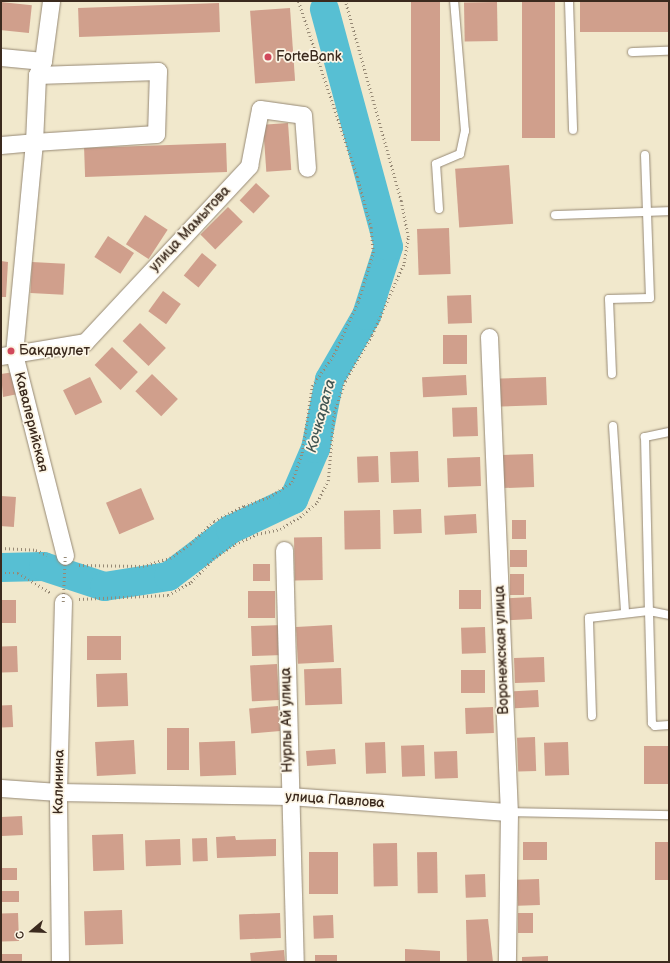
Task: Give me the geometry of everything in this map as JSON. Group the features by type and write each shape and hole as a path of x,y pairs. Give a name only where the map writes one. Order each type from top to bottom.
{"street":[{"name":"Кавалерийская","path":"51,1 40,68 34,142 7,355 64,559"},
{"path":"1,57 40,68 158,71 156,134 1,145"},
{"name":"улица Мамытова","path":"7,355 86,342 249,166 260,109 303,115 307,168"},
{"name":"Воронежская улица","path":"489,337 509,812 507,962"},
{"name":"Нурлы Ай улица","path":"284,550 289,796 295,962"},
{"name":"Калинина","path":"60,962 58,792 64,597"},
{"name":"улица Павлова","path":"1,788 58,792 289,796 509,812"}],"lane":[{"path":"440,209 436,164 460,154 465,131 454,1"},
{"path":"569,1 573,130"},
{"path":"632,52 669,51"},
{"path":"612,374 609,299 650,298 645,155"},
{"path":"555,215 669,211"},
{"path":"613,426 625,612"},
{"path":"669,432 645,437 652,723 655,726 669,725"},
{"path":"592,716 589,618 625,612 649,611 669,615"},
{"name":"улица Павлова","path":"509,812 669,815"}],"path":[{"path":"1,548 36,550 64,559 113,567 143,566 170,558 190,544 214,521 244,506 269,497 292,482 302,453 312,386 334,354 358,302 373,253 371,228 357,177 298,1"},
{"path":"1,573 18,573 64,597 140,598 168,595 191,582 214,559 235,544 257,534 280,529 300,518 317,502 328,481 334,412 345,380 372,335 404,263 408,238 401,201 345,1"},
{"path":"64,559 64,597"}],"building":[{"path":"411,1 440,1 440,141 411,141"},
{"path":"522,1 555,1 555,138 522,138"},
{"path":"580,1 669,1 669,32 580,32"},
{"path":"1,2 32,5 29,33 1,30"},
{"path":"497,2 498,41 465,42 464,3"},
{"path":"219,3 220,32 79,37 78,8"},
{"path":"290,8 295,81 255,84 250,11"},
{"path":"288,123 291,170 266,172 263,125"},
{"path":"226,143 227,172 85,177 84,148"},
{"path":"509,165 513,224 459,228 455,169"},
{"path":"256,183 270,196 254,214 240,201"},
{"path":"228,207 243,222 215,249 200,235"},
{"path":"145,215 168,230 149,259 126,244"},
{"path":"449,228 451,274 419,275 417,229"},
{"path":"108,236 134,253 120,274 94,257"},
{"path":"202,253 217,265 199,287 184,276"},
{"path":"1,261 8,262 6,297 1,297"},
{"path":"32,262 65,264 63,295 30,293"},
{"path":"163,291 181,304 166,324 148,311"},
{"path":"471,295 472,323 448,324 447,296"},
{"path":"140,323 166,348 149,366 123,341"},
{"path":"443,335 467,335 467,364 443,364"},
{"path":"112,347 138,372 121,390 95,365"},
{"path":"14,372 18,394 3,397 1,374"},
{"path":"152,374 178,399 161,416 135,391"},
{"path":"466,375 467,395 423,397 422,377"},
{"path":"90,377 102,402 75,415 63,390"},
{"path":"546,377 547,405 501,407 500,379"},
{"path":"477,407 478,436 453,437 452,408"},
{"path":"418,451 419,482 391,483 390,452"},
{"path":"533,454 534,487 502,488 501,455"},
{"path":"378,456 379,482 358,483 357,457"},
{"path":"480,457 481,486 448,487 447,458"},
{"path":"141,488 154,519 119,534 106,503"},
{"path":"1,496 16,497 14,527 1,526"},
{"path":"421,509 422,533 394,534 393,510"},
{"path":"380,510 381,549 345,550 344,511"},
{"path":"476,514 477,533 445,535 444,516"},
{"path":"512,520 526,520 526,539 512,539"},
{"path":"294,537 322,537 323,580 295,580"},
{"path":"510,550 527,550 527,567 510,567"},
{"path":"253,564 270,564 270,581 253,581"},
{"path":"510,574 524,574 524,595 510,595"},
{"path":"459,590 481,590 481,609 459,609"},
{"path":"248,591 275,591 275,618 248,618"},
{"path":"531,597 532,619 508,620 507,598"},
{"path":"1,600 16,600 16,623 1,623"},
{"path":"282,625 283,655 252,656 251,626"},
{"path":"332,625 334,662 298,664 296,627"},
{"path":"485,627 486,653 462,654 461,628"},
{"path":"87,636 121,636 121,660 87,660"},
{"path":"17,646 18,672 2,673 1,647"},
{"path":"544,657 545,682 515,683 514,658"},
{"path":"277,664 279,700 252,701 250,665"},
{"path":"341,668 342,704 305,705 304,669"},
{"path":"461,670 485,670 485,693 461,693"},
{"path":"127,673 128,706 97,707 96,674"},
{"path":"538,690 539,707 515,708 514,691"},
{"path":"12,705 13,727 2,728 1,706"},
{"path":"278,706 280,731 251,733 249,709"},
{"path":"493,707 494,733 466,734 465,708"},
{"path":"167,728 189,728 189,770 167,770"},
{"path":"535,737 536,771 518,772 517,738"},
{"path":"134,740 136,774 97,776 95,742"},
{"path":"235,741 236,775 200,776 199,742"},
{"path":"385,742 386,773 366,774 365,743"},
{"path":"568,742 569,775 545,776 544,743"},
{"path":"424,745 425,776 402,777 401,746"},
{"path":"644,746 669,746 669,784 644,784"},
{"path":"335,749 336,764 307,766 306,751"},
{"path":"457,751 458,778 435,779 434,752"},
{"path":"22,816 23,835 2,836 1,817"},
{"path":"123,834 124,870 93,871 92,835"},
{"path":"235,836 236,840 276,839 276,856 217,858 216,837"},
{"path":"207,838 208,861 193,862 192,839"},
{"path":"180,839 181,865 146,866 145,840"},
{"path":"523,842 547,842 547,860 523,860"},
{"path":"655,842 669,842 669,880 655,880"},
{"path":"373,843 397,843 398,886 374,886"},
{"path":"309,852 338,852 338,894 309,894"},
{"path":"417,852 437,852 438,893 418,893"},
{"path":"1,868 17,868 17,880 1,880"},
{"path":"485,874 486,897 466,898 465,875"},
{"path":"539,879 540,905 518,906 517,880"},
{"path":"1,891 19,891 19,902 1,902"},
{"path":"122,910 123,944 85,945 84,911"},
{"path":"18,913 19,941 2,942 1,914"},
{"path":"280,913 281,938 240,939 239,914"},
{"path":"518,913 533,913 533,933 518,933"},
{"path":"333,915 334,938 314,939 313,916"},
{"path":"488,919 493,962 467,962 466,920"},
{"path":"405,949 440,951 440,962 405,962"},
{"path":"284,950 285,962 251,962 250,953"},
{"path":"1,954 22,954 22,962 1,962"},
{"path":"315,955 337,955 337,962 315,962"},
{"path":"548,956 548,962 522,962 522,957"}],"waterway":[{"name":"Кочкарата","path":"1,567 43,566 104,586 168,576 230,529 293,499 315,448 329,379 366,315 388,246 324,8"}],"place":[{"name":"ForteBank","path":"268,57"},
{"name":"Бакдаулет","path":"11,351"}]}
